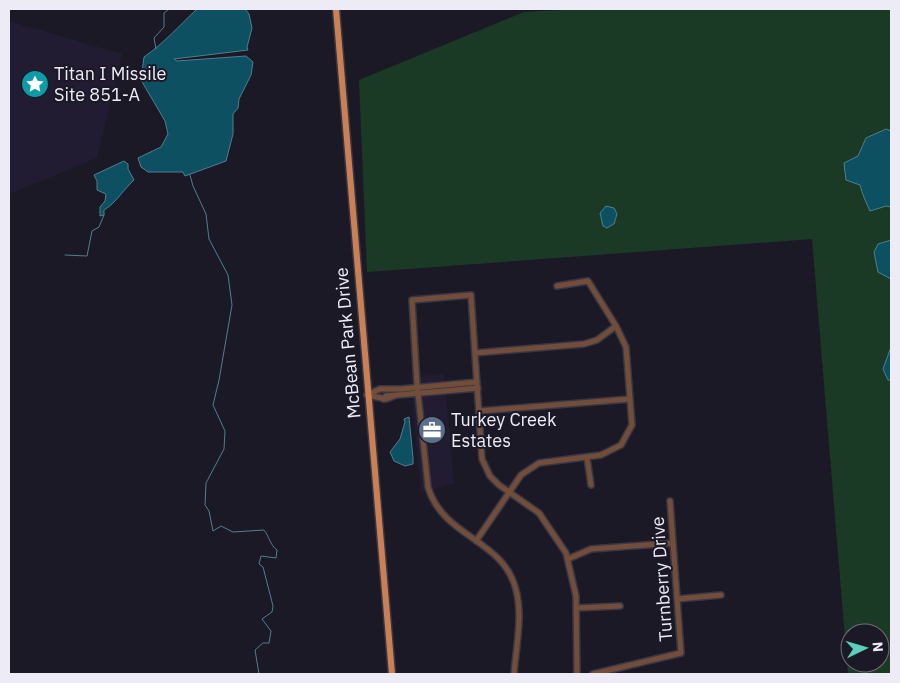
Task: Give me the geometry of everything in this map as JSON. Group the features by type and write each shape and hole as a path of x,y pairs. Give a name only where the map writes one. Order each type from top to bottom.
{"main road":[{"name":"McBean Park Drive","path":"336,9 392,674"}],"street":[{"path":"476,541 521,475 539,463 601,455 621,445 632,425 626,347 616,326 588,281 556,286"},
{"path":"514,674 518,612 516,588 510,573 500,560 445,519 430,496 418,390 412,300 471,295 482,459 485,468 499,485 539,513 566,553 576,596 577,674"},
{"path":"475,353 584,344 597,340 616,326"},
{"path":"367,395 380,388 397,392 478,385"},
{"path":"367,395 382,399 392,399 397,392"},
{"path":"479,411 630,399"},
{"path":"587,458 591,486"},
{"name":"Turnberry Drive","path":"593,674 681,653 670,502"},
{"path":"568,559 591,549 673,543"},
{"path":"677,599 721,595"},
{"path":"576,608 620,606"}],"shaded area":[{"path":"9,21 122,54 97,158 9,194"},
{"name":"Turkey Creek Estates","path":"444,374 454,483 421,493 410,377"}],"green space":[{"path":"581,9 891,9 891,674 848,674 890,673 890,623 844,623 812,239 367,272 359,80 524,12"}],"water":[{"path":"197,9 245,9 249,14 252,28 247,47 248,50 174,59 177,61 246,56 253,62 251,75 239,99 238,108 233,114 233,134 226,161 185,176 183,172 148,172 141,167 138,158 161,147 168,134 165,121 141,80 144,57"},
{"path":"886,129 891,131 891,207 886,206 870,211 860,185 846,180 844,163 858,156 866,138"},
{"path":"124,161 128,164 128,169 134,180 104,210 104,215 100,216 100,207 105,201 106,194 97,190 97,181 94,175"},
{"path":"606,206 614,208 617,214 614,224 607,228 603,226 600,213"},
{"path":"891,240 891,279 878,272 874,252 878,244"},
{"path":"891,347 891,380 888,380 883,369"},
{"path":"409,417 413,464 405,466 394,461 390,452 400,439 405,422 404,419"}],"waterway":[{"path":"156,49 154,38 164,27 164,13 169,9"},
{"path":"190,175 206,214 209,239 228,275 232,305 213,405 225,431 224,449 206,483 205,505 209,511 213,531 221,526 233,532 264,530 277,550 276,558 261,556 259,564 263,567 273,606 272,612 262,619 271,631 269,643 263,643 255,650 259,674"},
{"path":"65,255 87,256 92,231 99,227 104,215"}],"place":[{"name":"Titan I Missile Site 851-A","path":"35,84"},
{"name":"Turkey Creek Estates","path":"432,430"}]}
